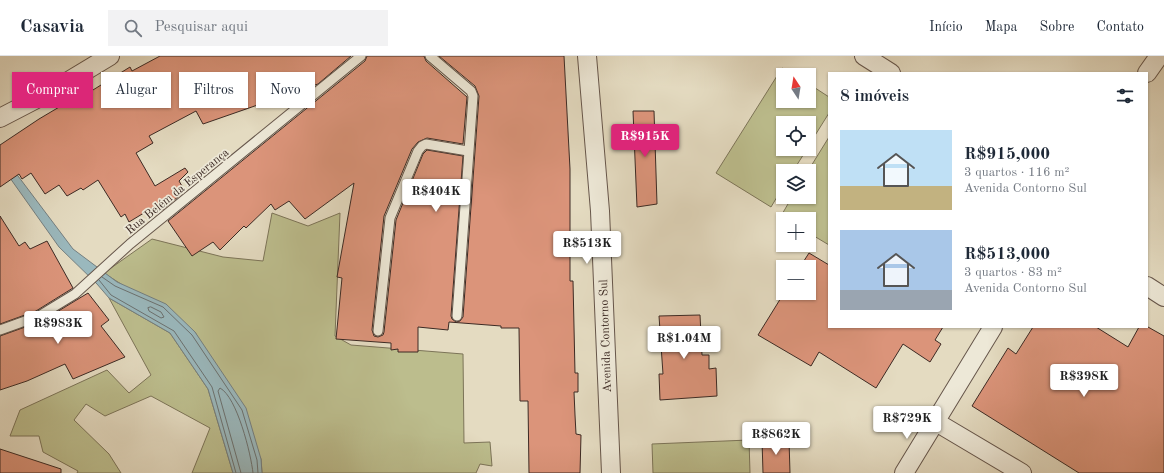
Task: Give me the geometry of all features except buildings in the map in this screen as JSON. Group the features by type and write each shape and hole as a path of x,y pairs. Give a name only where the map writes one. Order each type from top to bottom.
{"street":[{"path":"0,118 52,91 110,56"},
{"name":"Avenida Contorno Sul","path":"587,56 600,212 611,473"},
{"path":"864,56 889,72"},
{"path":"1148,72 1159,56"},
{"path":"1148,287 1164,297"},
{"path":"904,473 992,328"},
{"path":"936,422 1022,473"}],"lane":[{"name":"Rua Belém da Esperança","path":"0,330 39,316 75,294 130,244 361,56"},
{"path":"430,56 471,91 473,96 457,316"},
{"path":"378,331 390,218 418,151 426,144 468,151"}],"green space":[{"path":"776,78 776,108 816,108 816,89 828,96 828,115 816,134 816,116 776,116 776,156 803,156 797,164 776,164 776,199 771,207 716,173"},
{"path":"828,139 828,244 816,237 816,212 783,212 788,204 816,204 816,164 812,164"},
{"path":"272,213 308,226 340,213 335,336 351,345 463,354 464,443 490,442 492,466 480,464 476,473 262,473 261,459 195,332 104,273 152,239 223,257 263,261"},
{"path":"109,298 170,333 208,389 233,473 192,473 210,428 151,396 105,416 86,404 74,420 109,454 121,473 77,473 78,471 43,452 39,436 10,436 20,410 107,370 129,393 151,375"},
{"path":"749,440 750,473 653,473 652,444"}],"water":[{"path":"0,152 73,249 117,282 166,304 195,332 246,408 261,459 262,473 233,473 208,389 170,333 109,298 97,284 59,247 5,171"}]}
